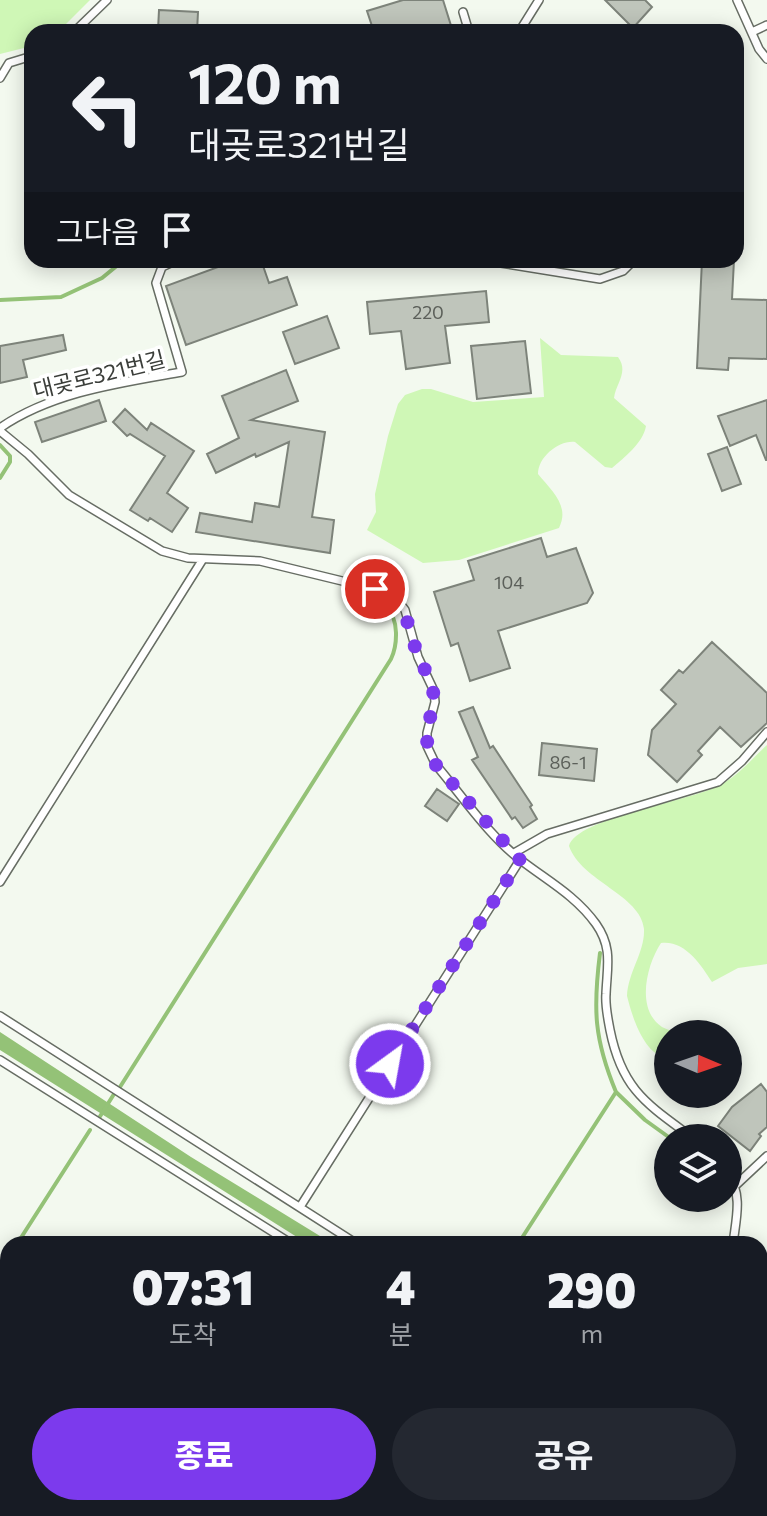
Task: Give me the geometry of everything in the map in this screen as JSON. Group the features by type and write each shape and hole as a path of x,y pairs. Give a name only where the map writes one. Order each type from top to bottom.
{"lane":[{"path":"82,24 107,0"},
{"path":"524,24 539,0"},
{"path":"737,0 767,59"},
{"path":"463,12 467,24"},
{"path":"752,32 767,25"},
{"path":"0,78 9,63 24,58"},
{"name":"대곶로321번길","path":"162,268 156,283 182,372 91,390 24,412 0,430 69,495 162,551 188,558 260,561 375,589 395,597 402,604 418,657 434,691 435,702 427,733 429,754 517,856 577,901 596,924 610,954 607,1014 622,1071 635,1091 674,1124"},
{"path":"532,268 600,279 626,268"},
{"path":"0,882 203,559"},
{"path":"300,1207 517,856 547,834 718,782 742,761 767,732"},
{"path":"0,1016 345,1236"},
{"path":"0,1060 272,1236"},
{"path":"742,1179 767,1156"},
{"path":"734,1236 737,1212"}],"shaded area":[{"path":"0,0 90,0 66,24 24,24 24,48 0,54"},
{"path":"540,338 561,355 618,357 622,373 614,398 646,426 633,449 612,468 605,467 575,442 556,447 545,456 538,474 561,506 559,528 459,560 423,563 367,530 376,512 375,494 388,436 398,404 405,395 431,389 473,402 544,397"},
{"path":"767,745 767,964 738,968 712,982 685,950 678,945 661,943 651,962 646,986 648,1009 655,1020 654,1052 640,1034 627,996 644,937 640,917 622,897 585,869 569,846 576,836 592,827 706,791 739,772"},
{"path":"0,1032 191,1157 320,1236 295,1236 0,1050"}],"building":[{"path":"403,0 443,0 450,24 371,24 367,11"},
{"path":"605,0 645,0 652,7 637,24 629,24"},
{"path":"159,10 198,12 197,24 158,24"},
{"path":"215,268 264,268 269,283 287,277 297,305 186,345 166,286"},
{"path":"702,268 734,268 732,299 767,300 767,359 729,358 728,370 697,368"},
{"path":"486,291 489,322 445,326 450,363 406,369 401,331 370,334 367,302"},
{"path":"327,316 339,348 295,364 283,332"},
{"path":"63,335 66,350 23,360 27,377 0,383 0,346"},
{"path":"525,341 531,393 477,399 471,346"},
{"path":"286,370 298,401 251,420 325,432 312,517 334,520 330,553 196,532 200,513 252,522 255,503 279,507 289,442 216,473 207,454 239,438 222,396"},
{"path":"99,400 106,421 42,442 35,422"},
{"path":"767,400 766,460 756,435 730,446 718,416"},
{"path":"125,409 147,430 151,423 194,451 167,493 188,508 172,532 130,510 165,456 130,434 127,436 113,422"},
{"path":"727,447 741,484 722,491 708,454"},
{"path":"541,538 547,557 576,548 593,593 587,603 498,631 510,668 470,681 458,643 451,646 434,592 474,580 468,561"},
{"path":"712,642 767,693 767,723 741,747 720,727 698,751 702,755 677,782 648,755 652,730 676,704 661,690 679,670 683,673"},
{"path":"473,707 490,748 493,746 532,805 530,807 537,819 523,828 515,817 512,819 472,760 478,757 459,712"},
{"path":"542,743 597,749 594,781 539,775"},
{"path":"437,789 459,804 447,821 425,806"},
{"path":"761,1084 767,1092 767,1127 759,1134 761,1136 750,1151 742,1145 742,1124 719,1124 731,1108 742,1108 742,1099"}],"waterway":[{"path":"0,300 61,297 102,278 114,268"},
{"path":"0,445 10,456 10,462 0,478"},
{"path":"120,1087 391,659 395,647 394,619 378,603 348,594"},
{"path":"523,1236 616,1092 603,1056 597,1024 600,953"},
{"path":"616,1092 654,1126"},
{"path":"99,1118 114,1094"},
{"path":"22,1236 90,1130"}],"route":[{"path":"375,589 395,597 402,604 418,657 431,681 435,702 428,724 429,754 520,860 390,1064"}]}
